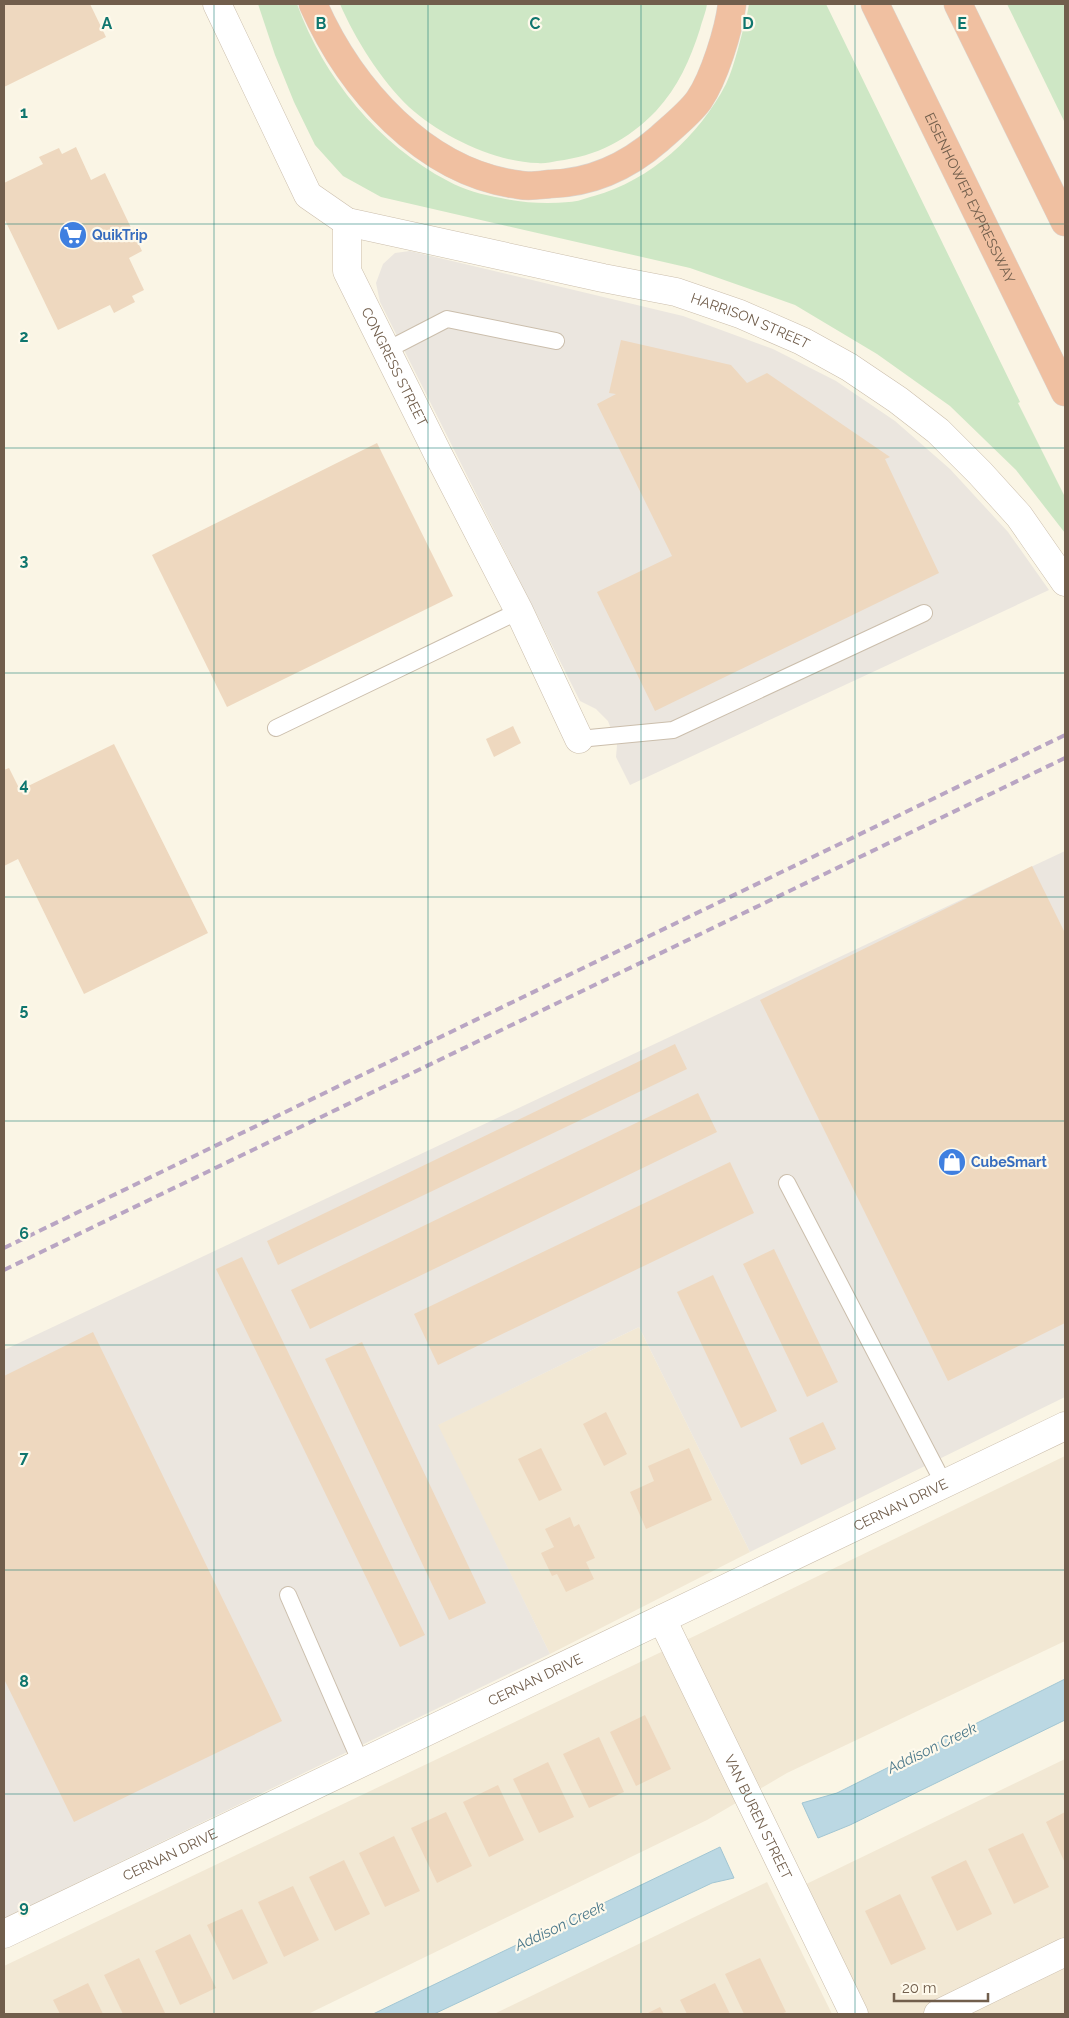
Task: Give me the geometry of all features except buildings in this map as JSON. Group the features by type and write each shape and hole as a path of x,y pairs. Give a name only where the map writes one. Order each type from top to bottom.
{"highway":[{"path":"313,4 350,70 394,122 453,165 485,178 521,186 569,184 613,170 644,152 699,100 717,62 732,4"},
{"name":"EISENHOWER EXPRESSWAY","path":"875,4 1065,392"},
{"path":"958,4 1065,222"}],"street":[{"path":"217,4 308,195 346,222"},
{"name":"CONGRESS STREET","path":"346,222 347,271 519,611 579,739"},
{"name":"HARRISON STREET","path":"346,222 676,292 740,314 802,341 848,367 898,400 938,431 1019,516 1065,582"},
{"name":"CERNAN DRIVE","path":"4,1934 1065,1426"},
{"name":"VAN BUREN STREET","path":"662,1619 854,2014"},
{"path":"938,2014 1065,1952"}],"lane":[{"path":"387,350 447,319 556,341"},
{"path":"276,728 519,611"},
{"path":"579,739 673,730 924,613"},
{"path":"787,1183 944,1484"},
{"path":"288,1595 361,1763"}],"shaded area":[{"path":"410,251 683,316 773,349 836,381 895,421 950,469 1008,532 1049,590 630,785 616,757 617,745 608,721 596,709 580,701 380,302 376,283 383,264 395,253"},
{"path":"1065,851 1065,1397 750,1552 639,1327 438,1425 550,1654 4,1918 4,1350"},
{"path":"639,1327 750,1552 550,1654 437,1425"},
{"path":"1065,1456 1065,1641 787,1773 707,1820 308,2014 4,2014 4,1966 703,1632"},
{"path":"1065,1759 1065,2014 859,2014 798,1888"},
{"path":"767,1882 832,2014 494,2014 742,1894"}],"green space":[{"path":"258,4 297,4 308,31 338,83 377,128 423,166 454,184 474,192 510,200 560,203 594,196 615,189 635,179 671,154 687,138 715,103 726,84 735,59 749,4 826,4 1065,497 1065,533 1016,470 950,406 877,354 795,305 690,268 381,197 343,176 315,145 294,102 275,55"},
{"path":"340,4 707,4 692,52 677,83 656,111 623,138 599,151 572,159 543,163 504,158 469,146 422,118 409,107 379,72 361,45"},
{"path":"1007,4 1065,4 1065,123"}],"water":[{"name":"Addison Creek","path":"1065,1679 1065,1720 850,1825 818,1838 802,1803 837,1793"},
{"name":"Addison Creek","path":"720,1847 734,1878 712,1883 434,2014 373,2014"}],"railway":[{"path":"4,1248 1065,735"},
{"path":"4,1270 1065,758"}],"place":[{"name":"QuikTrip","path":"73,235"},
{"name":"CubeSmart","path":"952,1162"}]}
